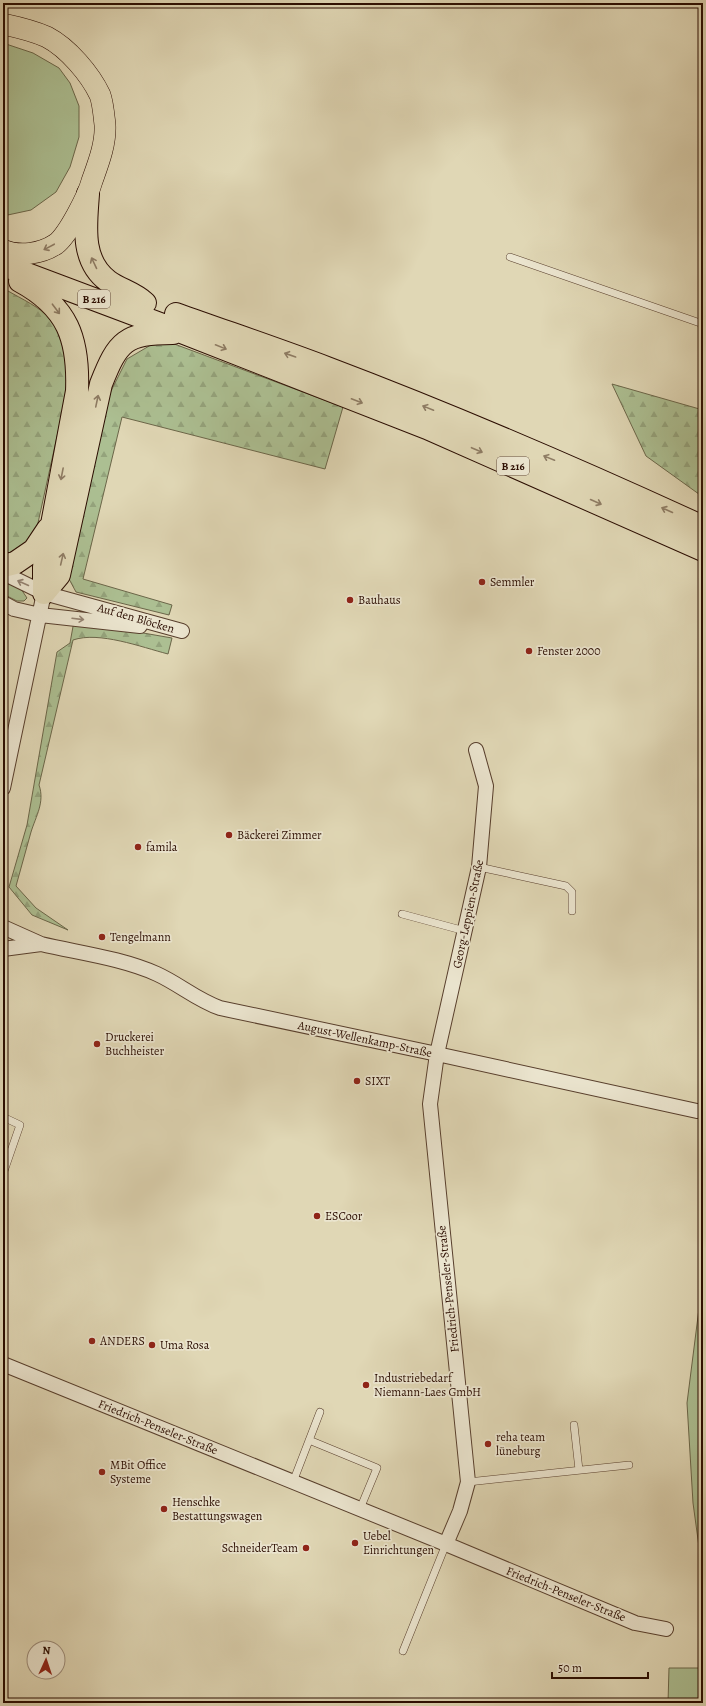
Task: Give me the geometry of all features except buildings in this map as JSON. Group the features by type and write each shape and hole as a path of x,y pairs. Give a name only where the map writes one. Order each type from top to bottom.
{"highway":[{"path":"88,194 85,238 96,268 108,281 136,295 145,303"},
{"path":"4,259 10,275 36,289 53,304 66,323 75,344 78,366 77,391 44,567 44,592"},
{"name":"B 216","path":"4,259 145,303 327,368 576,469 703,527"},
{"name":"B 216","path":"4,259 184,333 426,428 703,550"},
{"path":"44,592 59,575 101,384 112,357 126,341 141,334 184,333"},
{"path":"3,566 15,563 34,550 52,523"}],"main road":[{"path":"3,24 47,37 72,56 88,76 100,96 105,126 101,154 88,194 68,229 57,243 44,250 4,259"}],"street":[{"path":"3,573 44,592 4,771 3,788"},
{"name":"Auf den Blöcken","path":"40,615 182,631 44,592"},
{"path":"3,603 14,609 40,615"},
{"name":"Georg-Leppien-Straße","path":"437,1054 479,867 486,786 476,750"},
{"name":"August-Wellenkamp-Straße","path":"3,927 40,944 139,967 159,975 205,1003 220,1008 697,1111"},
{"name":"August-Wellenkamp-Straße","path":"3,949 40,944"},
{"name":"Friedrich-Penseler-Straße","path":"437,1054 430,1104 468,1482 460,1511 446,1544"},
{"name":"Friedrich-Penseler-Straße","path":"3,1364 446,1544 635,1623 666,1629"}],"lane":[{"path":"510,257 703,324"},
{"path":"479,867 566,886 572,892 572,911"},
{"path":"402,914 465,931"},
{"path":"3,1117 20,1125 3,1174"},
{"path":"293,1482 320,1412"},
{"path":"574,1425 579,1470"},
{"path":"309,1440 377,1468 360,1509"},
{"path":"468,1482 629,1465"},
{"path":"403,1650 446,1544"}],"green space":[{"path":"3,43 33,53 59,68 70,83 79,106 79,137 70,167 56,192 31,210 3,216"},
{"path":"3,288 36,307 52,322 64,350 67,370 67,391 36,532 25,547 3,555"},
{"path":"161,339 343,407 325,469 122,417 83,579 172,605 169,615 76,592 69,579 110,393 127,359"},
{"path":"612,384 703,410 703,497 646,456"},
{"path":"3,581 21,589 27,598 24,601 17,601 3,594"},
{"path":"74,621 172,638 168,654 133,644 95,637 73,640 39,785 41,797 39,809 16,886 36,908 68,930 32,915 9,887 27,825 57,652 70,643"},
{"path":"703,1277 703,1576 693,1503 687,1403"},
{"path":"669,1668 703,1668 703,1703 668,1703"}],"place":[{"name":"Semmler","path":"482,582"},
{"name":"Bauhaus","path":"350,600"},
{"name":"Fenster 2000","path":"529,651"},
{"name":"Bäckerei Zimmer","path":"229,835"},
{"name":"famila","path":"138,847"},
{"name":"Tengelmann","path":"102,937"},
{"name":"Druckerei Buchheister","path":"97,1044"},
{"name":"SIXT","path":"357,1081"},
{"name":"ESCoor","path":"317,1216"},
{"name":"ANDERS","path":"92,1341"},
{"name":"Uma Rosa","path":"152,1345"},
{"name":"Industriebedarf Niemann-Laes GmbH","path":"366,1385"},
{"name":"reha team lüneburg","path":"488,1444"},
{"name":"MBit Office Systeme","path":"102,1472"},
{"name":"Henschke Bestattungswagen","path":"164,1509"},
{"name":"Uebel Einrichtungen","path":"355,1543"},
{"name":"SchneiderTeam","path":"306,1548"}]}
